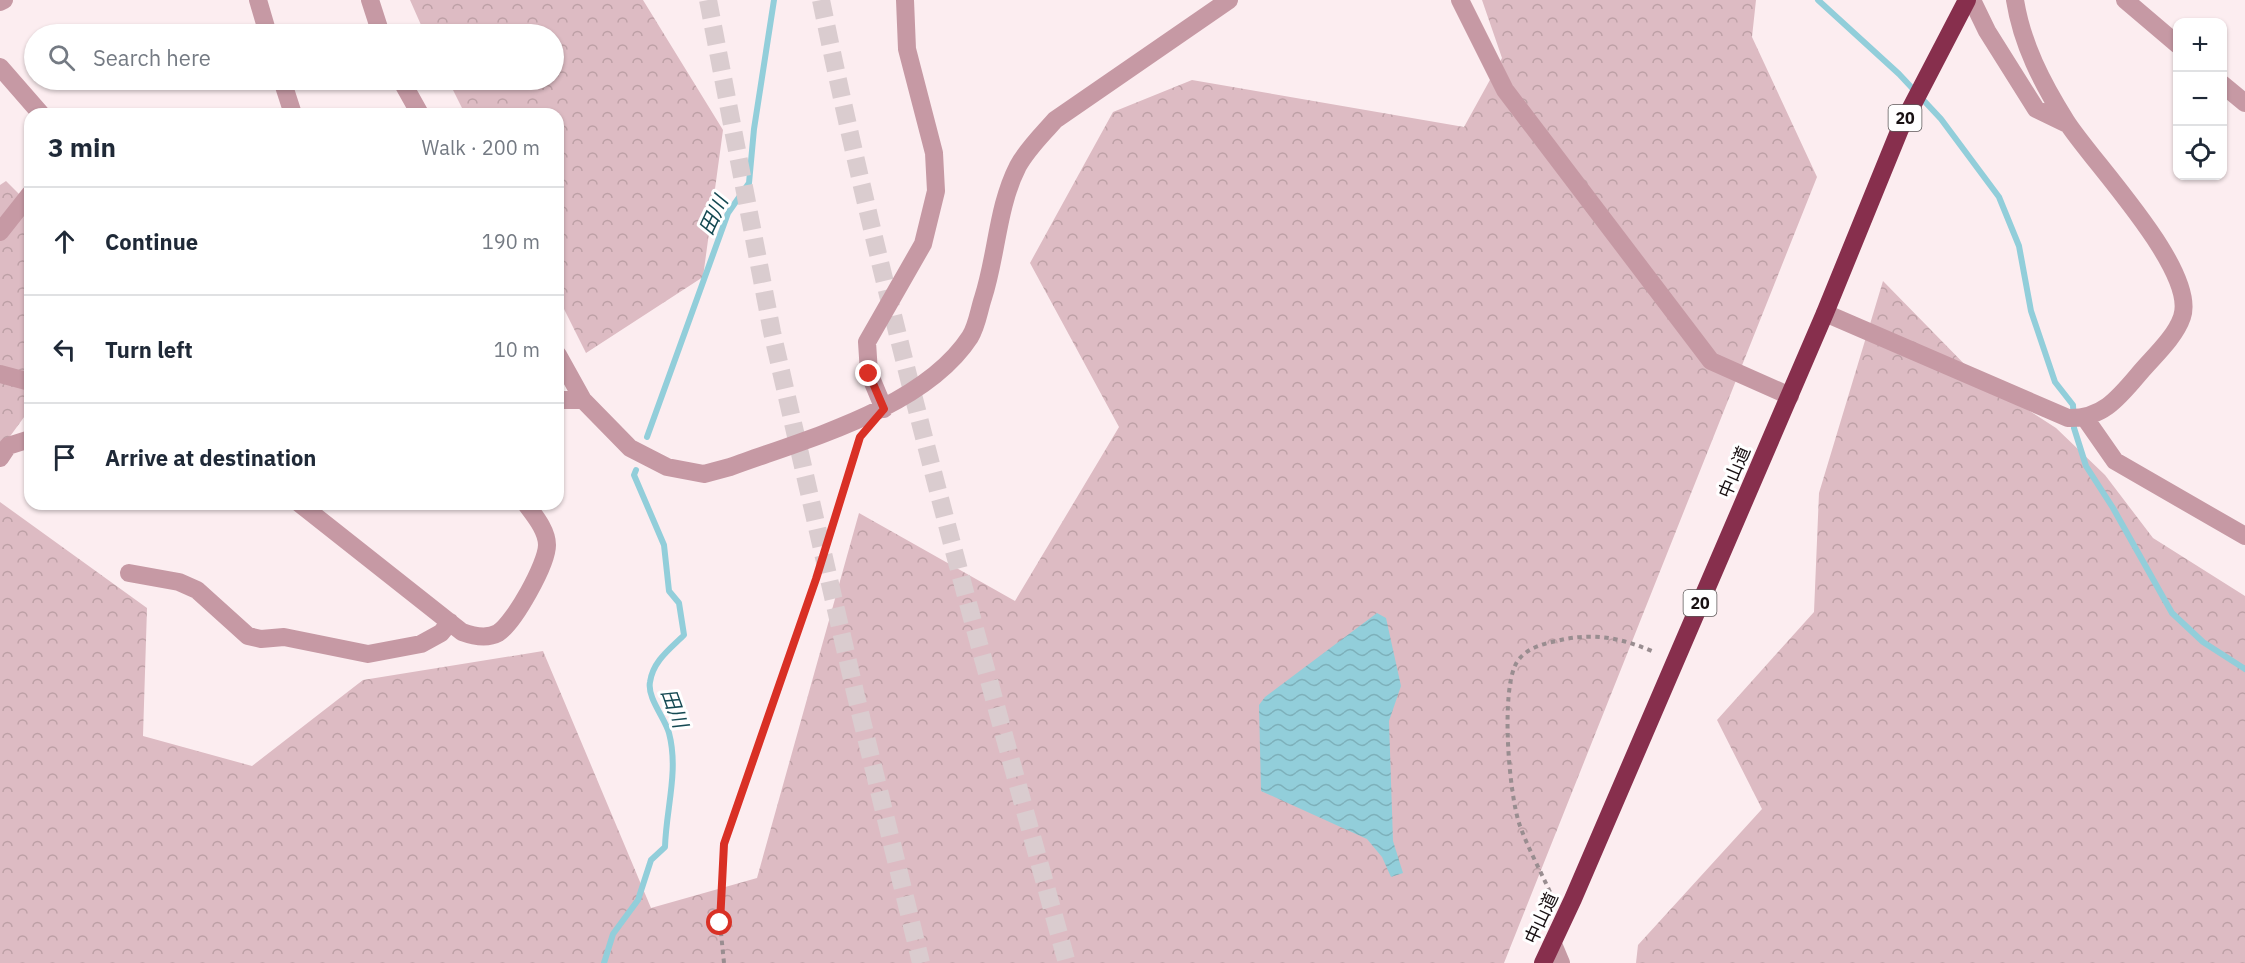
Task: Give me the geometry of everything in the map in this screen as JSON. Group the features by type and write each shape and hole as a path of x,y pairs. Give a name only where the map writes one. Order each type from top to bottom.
{"highway":[{"name":"中山道","path":"1543,963 1790,396 1900,129 1967,0"}],"street":[{"path":"0,2 4,0"},
{"path":"258,0 265,24"},
{"path":"370,0 378,24"},
{"path":"884,409 869,374 867,342 923,244 936,191 934,153 907,49 905,0"},
{"path":"564,366 583,399 630,448 667,467 704,474 730,467 884,409 941,370 971,336 987,288 1005,205 1018,167 1033,143 1055,120 1229,0"},
{"path":"1460,0 1505,90 1712,361 1790,396"},
{"path":"1972,0 1987,31 2036,109 2067,124"},
{"path":"2015,0 2019,24 2039,76 2067,124 2143,222 2165,256 2181,290 2183,316 2173,333 2106,408 2079,418"},
{"path":"2125,0 2173,41"},
{"path":"0,67 36,108"},
{"path":"2227,87 2245,103"},
{"path":"285,90 291,108"},
{"path":"407,90 417,108"},
{"path":"0,232 24,202"},
{"path":"1825,313 2079,418 2115,461 2245,536"},
{"path":"0,374 24,380"},
{"path":"564,400 583,399"},
{"path":"2,463 8,446 24,441"},
{"path":"308,510 462,632 477,637 496,634 508,624 544,563 547,543 539,521 531,510"},
{"path":"129,573 179,582 197,590 248,636 261,639 284,637 368,654 421,644 441,633 450,622"},
{"path":"1552,944 1561,963"}],"path":[{"path":"724,963 720,923 724,844 816,579 860,437 884,409"},
{"path":"1550,892 1519,824 1510,779 1508,700 1517,662 1538,644 1576,638 1622,638 1654,652"}],"green space":[{"path":"410,0 643,0 723,130 703,277 586,353 564,309 564,108 462,108 453,90 564,90 564,24 421,24"},
{"path":"1482,0 1756,0 1752,37 1817,177 1504,963 0,963 0,502 147,608 143,736 252,766 363,680 543,651 651,908 757,878 859,513 1015,601 1119,427 1030,263 1113,112 1192,80 1464,127 1502,58"},
{"path":"6,181 24,199 24,417 0,450 0,185"},
{"path":"1883,281 1977,377 2056,428 2105,475 2153,538 2245,596 2245,963 1636,963 1638,945 1762,809 1717,720 1814,612 1819,493"}],"water":[{"path":"1377,613 1386,618 1401,686 1389,721 1393,841 1403,873 1391,877 1382,857 1367,839 1261,791 1259,705 1265,697"}],"waterway":[{"name":"田川","path":"647,437 728,213 749,183 754,129 774,0"},
{"path":"1818,0 1899,74 1941,119 1999,197 2019,246 2031,311 2055,382 2073,405 2074,428 2086,466 2113,508 2172,613 2203,642 2245,669"},
{"name":"田川","path":"604,963 613,934 638,900 651,860 665,847 673,762 672,747 667,727 651,695 650,682 658,662 684,635 679,603 669,591 664,545 634,475 636,470"}],"tunnel":[{"path":"708,0 772,332 855,692 921,963"},
{"path":"821,0 847,122 905,363 968,604 1067,963"}],"route":[{"path":"720,923 724,844 816,579 860,437 884,409 869,374"}]}
